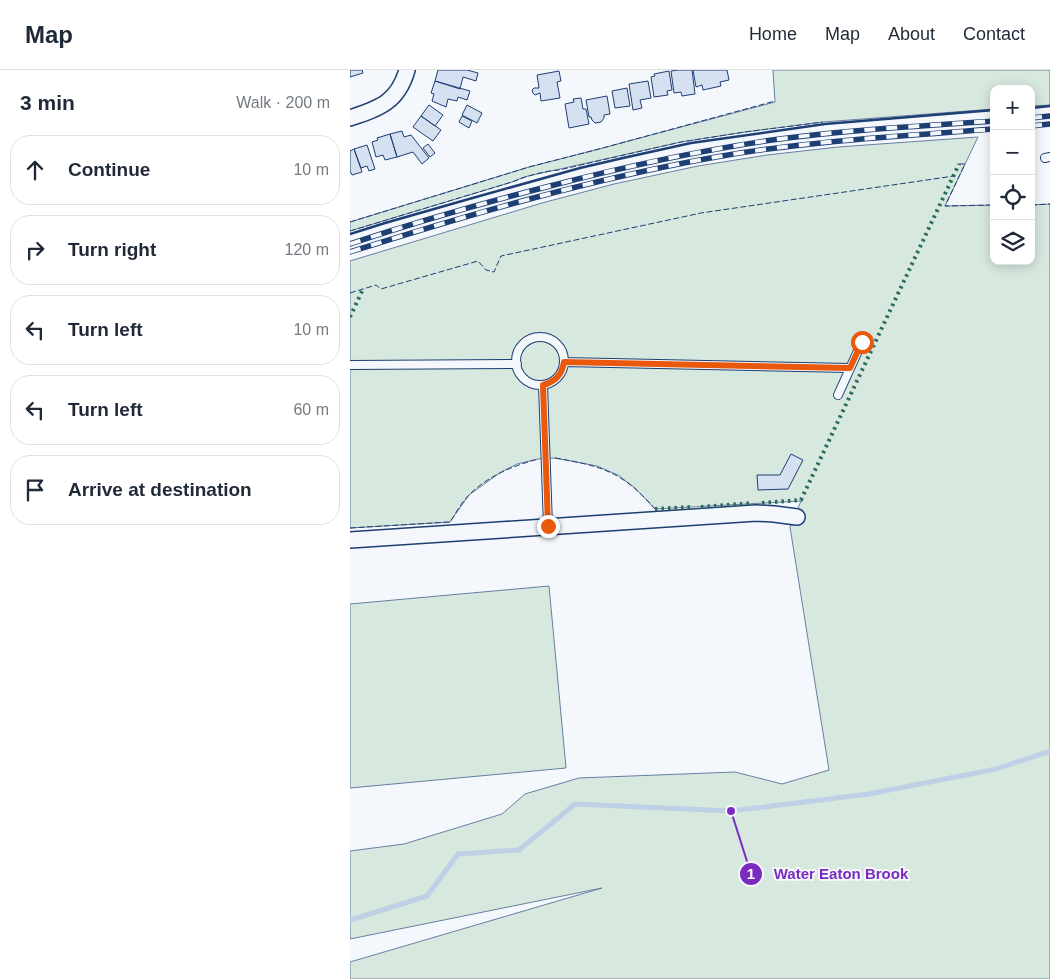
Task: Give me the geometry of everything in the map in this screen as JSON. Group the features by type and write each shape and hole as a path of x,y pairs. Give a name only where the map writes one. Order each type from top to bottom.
{"street":[{"path":"350,118 374,110 391,100 404,82 407,70"},
{"path":"350,540 756,513 797,517"}],"lane":[{"path":"541,337 555,342 560,348 564,362 563,369 555,380 543,385 528,382 518,371 516,364 522,346 527,341 541,337"},
{"path":"838,395 862,342"},
{"path":"564,362 850,368"},
{"path":"350,365 516,364"},
{"path":"543,385 548,526"}],"shaded area":[{"path":"773,70 1050,70 1050,105 1035,106 1035,85 990,85 990,109 823,122 681,142 524,177 350,231 350,222 529,167 775,102"},
{"path":"978,137 945,206 990,205 990,265 1035,265 1035,205 1050,204 1050,979 350,979 350,962 602,888 350,939 350,851 404,844 502,814 525,794 579,778 735,772 782,784 829,770 790,527 801,501 655,509 635,488 618,475 597,466 555,458 538,459 517,464 501,472 469,495 450,522 350,528 350,261 542,203 614,184 698,166 767,155 838,147"},
{"path":"549,586 566,768 350,788 350,604"}],"building":[{"path":"350,70 362,70 363,73 350,77"},
{"path":"438,70 467,70 478,73 476,81 463,77 460,89 435,81"},
{"path":"692,70 695,94 682,96 681,92 674,93 671,71"},
{"path":"693,70 727,70 729,80 720,82 721,86 703,90 702,85 696,87"},
{"path":"559,71 561,81 557,82 560,98 541,101 540,93 535,95 532,90 539,88 537,75"},
{"path":"669,71 672,90 667,91 668,95 654,97 651,77 655,76 654,74"},
{"path":"435,81 470,91 467,100 458,97 457,101 448,99 446,107 432,101 434,94 431,93"},
{"path":"648,81 651,98 640,100 642,108 633,110 629,84"},
{"path":"627,88 630,106 615,108 612,91"},
{"path":"607,96 610,114 604,115 601,122 595,123 589,117 586,100"},
{"path":"581,98 583,109 586,109 589,124 569,128 565,104 574,102 573,99"},
{"path":"429,105 443,115 435,126 421,116"},
{"path":"467,105 482,113 477,123 462,115"},
{"path":"421,116 441,130 433,141 413,127"},
{"path":"462,116 472,121 469,128 459,122"},
{"path":"402,131 404,137 411,135 429,158 422,164 413,152 397,157 390,134"},
{"path":"390,134 397,157 385,160 383,155 376,157 372,142 378,140 377,138"},
{"path":"428,144 435,153 430,157 423,148"},
{"path":"367,145 375,169 369,171 367,166 361,168 354,149"},
{"path":"354,149 362,172 352,175 350,171 350,151"},
{"path":"791,454 803,460 788,489 758,490 757,475 780,475"}],"waterway":[{"path":"350,920 427,896 458,854 519,850 575,804 731,811 869,794 996,769 1050,751"}],"railway":[{"path":"1035,118 1050,116"},
{"path":"350,244 425,220 525,192 688,154 799,137 990,121"},
{"path":"1035,126 1050,124"},
{"path":"350,252 532,198 623,176 716,157 750,151 854,140 990,129"}],"hedge":[{"path":"762,503 801,500 959,164"},
{"path":"350,317 363,289"},
{"path":"701,507 751,503"},
{"path":"655,509 690,507"}],"fence":[{"path":"350,222 529,167 775,101"},
{"path":"350,231 541,173 681,142 823,122"},
{"path":"959,164 965,164 945,206 990,205"},
{"path":"350,293 376,285 381,289 478,261 486,270 494,272 501,256 701,213 954,176"},
{"path":"1035,205 1050,204"},
{"path":"555,458 586,464 611,473 632,487 655,509"},
{"path":"350,528 450,522 465,499 483,483 519,465 538,459"}],"wall":[{"path":"1035,108 1050,106"},
{"path":"350,234 580,168 691,143 825,124 990,110"}],"place":[{"name":"Water Eaton Brook","path":"731,811"}],"route":[{"path":"548,526 543,385 550,383 560,375 564,362 850,368 862,342"}]}
